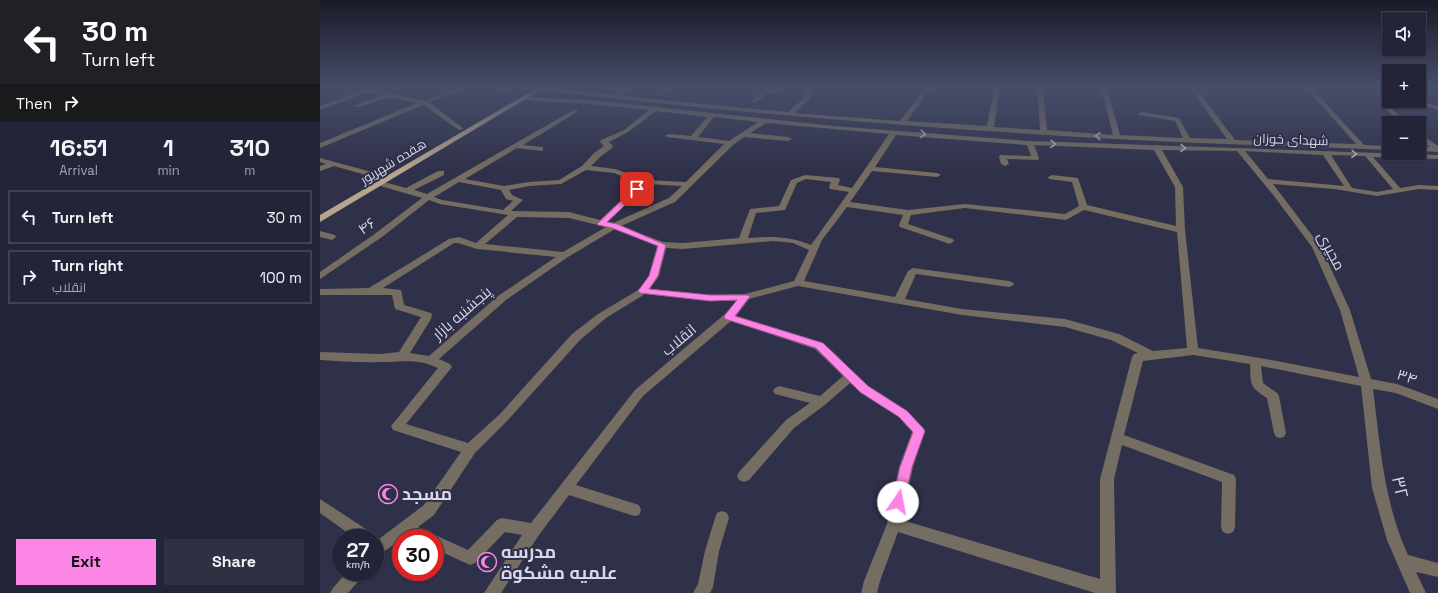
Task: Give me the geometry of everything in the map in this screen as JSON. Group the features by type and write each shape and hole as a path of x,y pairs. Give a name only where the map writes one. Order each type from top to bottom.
{"main road":[{"name":"هفده شهریور","path":"320,219 483,116"},
{"name":"هفده شهریور","path":"320,212 380,180 493,116"}],"street":[{"path":"320,146 392,116"},
{"path":"443,116 461,129"},
{"name":"۴۶","path":"320,276 379,235 428,197 567,116"},
{"path":"458,180 504,188 529,184 561,182 585,168 597,155 609,146 604,142 626,131 646,116"},
{"path":"693,139 711,116"},
{"name":"شهدای خوزان","path":"718,116 764,121 1030,143 1157,148 1236,145 1382,148"},
{"name":"شهدای خوزان","path":"811,116 1044,133 1188,140 1326,153 1368,155 1438,152"},
{"path":"902,123 907,116"},
{"path":"990,129 992,116"},
{"path":"1042,116 1044,133"},
{"path":"1111,116 1117,137"},
{"path":"1153,116 1177,119 1188,140"},
{"name":"مجیری","path":"1213,116 1266,180 1316,247 1345,310 1366,383"},
{"path":"1334,116 1362,147"},
{"name":"پنجشنبه بازار","path":"470,449 397,426 446,367 431,360 502,298 565,255 614,226 672,200 730,143 764,121"},
{"path":"798,283 818,240 855,191 894,132"},
{"path":"744,135 788,138"},
{"path":"669,136 730,143"},
{"path":"1426,141 1438,152"},
{"path":"1005,164 1003,157 1035,158 1030,143"},
{"path":"516,146 540,150"},
{"path":"1157,148 1179,187 1181,230 1194,351"},
{"path":"1426,150 1438,152"},
{"path":"1326,153 1350,190"},
{"path":"1368,155 1398,190"},
{"path":"320,160 440,202 515,214 569,215 614,226 662,245 683,246 773,238 795,241 814,249"},
{"path":"320,169 333,164"},
{"path":"585,168 615,171 644,182 688,184"},
{"path":"870,169 937,175"},
{"path":"407,191 441,173"},
{"path":"743,240 753,211 782,208 794,182 805,177 836,180 833,186 855,191"},
{"path":"1052,177 1075,180 1083,207"},
{"path":"1266,180 1377,194 1419,187 1438,188"},
{"path":"601,224 644,182"},
{"path":"504,188 509,198 519,200 505,212"},
{"path":"845,204 908,212 965,206 1066,217 1083,207 1181,230"},
{"path":"908,212 902,225 950,241"},
{"path":"476,246 515,214"},
{"path":"320,234 332,237"},
{"path":"371,291 452,241 459,240 476,246 565,255"},
{"path":"384,542 429,510 470,449 504,417 576,337 602,316 643,291 654,276 662,245"},
{"path":"899,300 912,271 1009,284"},
{"path":"643,291 710,298 745,297 798,283 962,312 1065,323 1115,337 1151,355"},
{"path":"320,292 397,292 399,307 427,316 426,320 402,356"},
{"name":"انقلاب","path":"492,593 534,530 639,393 729,317 745,297"},
{"path":"729,317 819,346 864,389 903,414 919,431 906,467 894,524 872,581 869,593"},
{"name":"۳۴","path":"1151,355 1194,351 1255,361 1398,389 1438,404"},
{"path":"894,524 1107,591 1107,479 1138,357 1151,355"},
{"path":"320,356 380,358 402,356 431,360"},
{"path":"1255,361 1257,385 1273,396 1280,433"},
{"path":"744,476 790,424 822,401 851,376"},
{"name":"۳۲","path":"1366,383 1379,488 1394,540 1418,593"},
{"path":"779,391 822,401"},
{"path":"1117,438 1229,478 1228,527"},
{"path":"565,488 634,510"},
{"path":"322,510 353,529"},
{"path":"701,593 705,587 712,551 722,518"},
{"path":"444,546 470,558 502,524 534,530"},
{"path":"1404,561 1438,570"},
{"path":"338,593 349,581"}],"place":[{"name":"مسجد","path":"388,494"},
{"name":"مدرسه علمیه مشکوة","path":"487,562"}],"route":[{"path":"637,189 601,224 614,226 662,245 654,276 643,291 710,298 745,297 729,317 819,346 840,364 864,389 903,414 919,431 906,467 898,502"}]}
